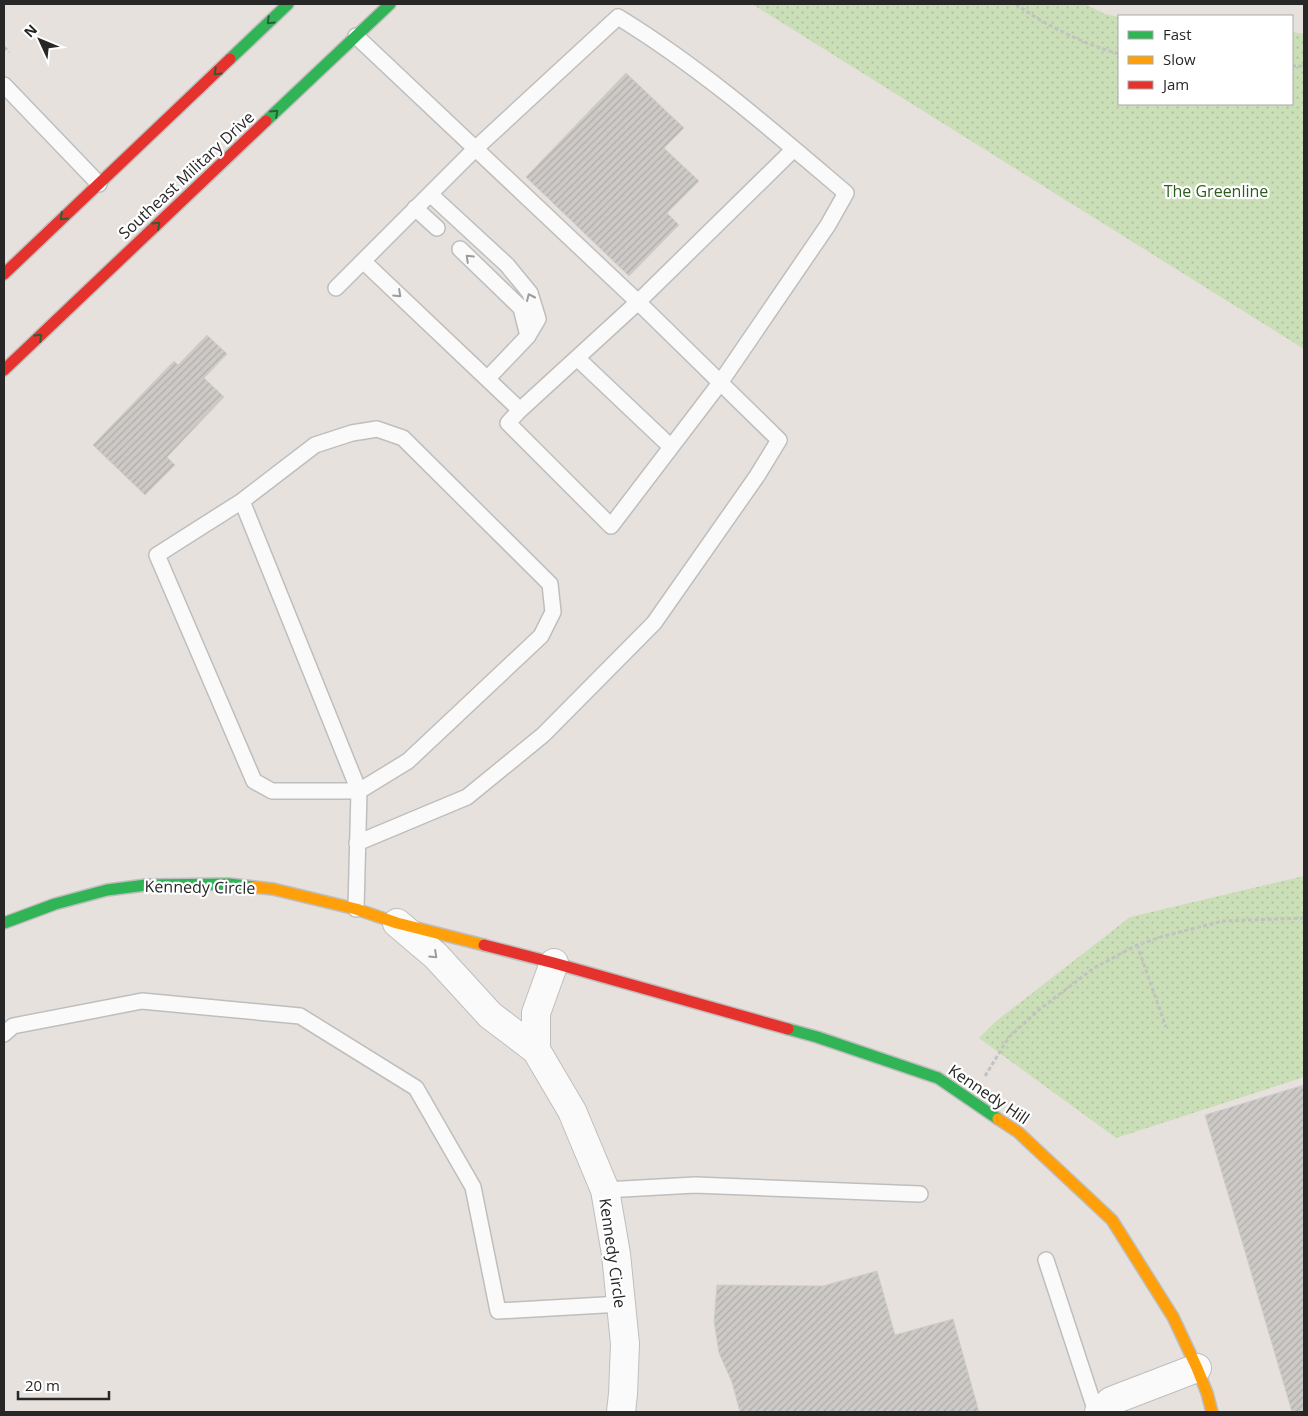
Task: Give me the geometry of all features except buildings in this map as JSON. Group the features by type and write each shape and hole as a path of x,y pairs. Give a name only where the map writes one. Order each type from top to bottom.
{"street":[{"path":"4,274 288,4"},
{"name":"Southeast Military Drive","path":"4,370 390,4"},
{"name":"Kennedy Circle","path":"4,923 63,902 107,890 146,885 229,884 273,890 356,909 397,924 554,963"},
{"name":"Kennedy Circle","path":"397,924 436,956 490,1015 536,1050 572,1111 605,1190 616,1254 625,1344 621,1412"},
{"path":"536,1050 536,1013 554,963"},
{"name":"Kennedy Hill","path":"554,963 818,1037 938,1078 972,1100 1018,1132 1112,1220 1173,1317 1197,1368 1212,1412"},
{"path":"1097,1412 1111,1401 1197,1368"}],"lane":[{"path":"336,288 475,149 618,17 653,38 748,109 846,192 828,224 720,383 611,526 508,423 638,302 794,149"},
{"path":"356,36 638,302 779,440 757,476 654,623 542,735 467,797 357,843"},
{"path":"4,85 99,184"},
{"path":"430,194 507,264 530,293 538,319 528,336 488,378"},
{"path":"415,208 437,228"},
{"path":"460,249 520,308 528,336"},
{"path":"363,260 520,410"},
{"path":"577,358 671,448"},
{"path":"377,429 403,438 550,584 553,612 541,636 408,761 358,791 272,791 254,781 157,555 242,502 315,445 352,433 377,429"},
{"path":"242,502 358,791 356,909"},
{"path":"4,1034 13,1026 142,1000 300,1016 416,1088 473,1187 498,1310 621,1304"},
{"path":"605,1190 696,1185 920,1194"},
{"path":"1046,1260 1097,1412"}],"path":[{"path":"1016,4 1061,31 1104,50 1118,54"},
{"path":"4,47 9,52"},
{"path":"972,1100 1009,1037 1040,1008 1094,968 1137,945 1223,921 1304,918"},
{"path":"1137,945 1166,1027"}],"green space":[{"name":"The Greenline","path":"752,4 1085,4 1105,14 1118,17 1118,105 1293,105 1293,32 1304,34 1304,349"},
{"path":"1304,876 1304,1077 1116,1138 979,1038 995,1022 1130,917"}],"traffic: fast":[{"path":"230,59 288,4"},
{"path":"266,121 390,4"},
{"path":"4,923 55,904 107,890 146,885 229,884 254,887"},
{"path":"788,1029 938,1078 998,1119"}],"traffic: slow":[{"path":"254,887 273,889 356,909 397,923 484,945"},
{"path":"998,1119 1018,1132 1112,1220 1173,1317 1197,1368 1212,1412"}],"traffic: jam":[{"path":"4,274 230,59"},
{"path":"4,370 266,121"},
{"path":"484,945 788,1029"}]}
